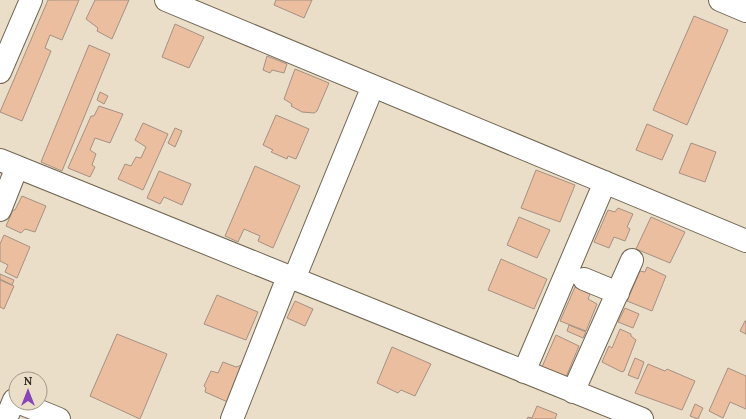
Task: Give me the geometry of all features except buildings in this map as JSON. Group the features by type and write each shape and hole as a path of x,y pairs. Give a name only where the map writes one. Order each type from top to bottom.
{"street":[{"path":"0,72 31,0"},
{"path":"166,0 746,241"},
{"path":"720,0 746,11"},
{"path":"232,419 373,86"},
{"path":"0,210 9,163 573,392 619,415 642,419"},
{"path":"524,372 605,182"},
{"path":"573,392 632,260"},
{"path":"584,279 618,292"},
{"path":"33,411 59,419"}]}
